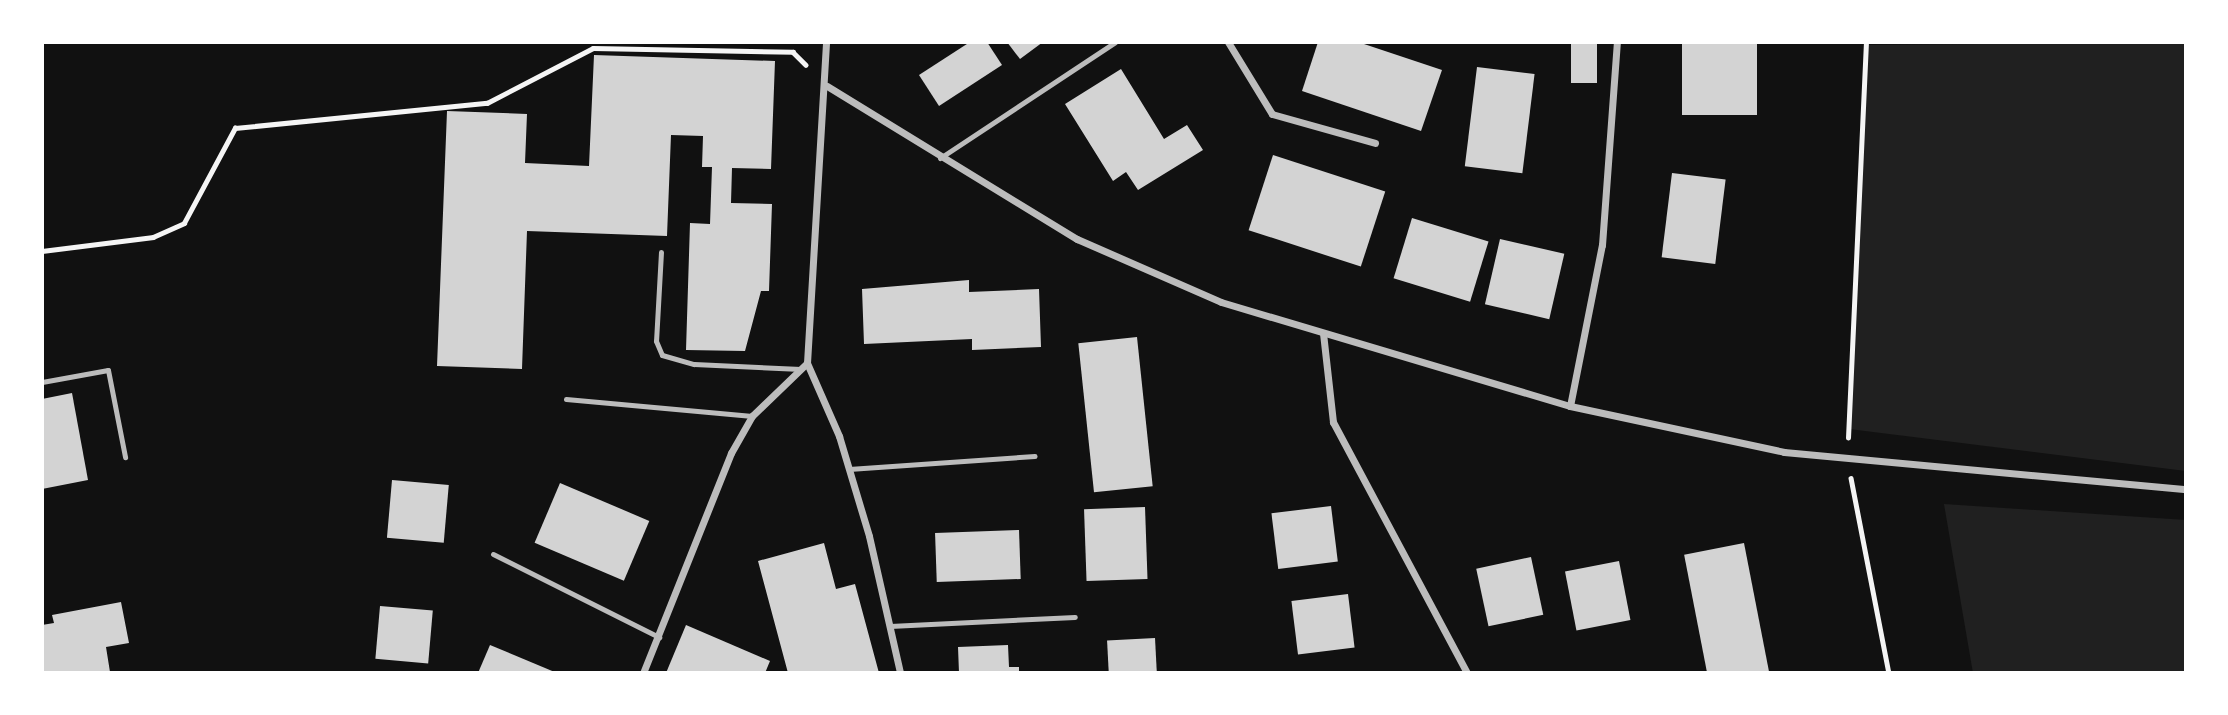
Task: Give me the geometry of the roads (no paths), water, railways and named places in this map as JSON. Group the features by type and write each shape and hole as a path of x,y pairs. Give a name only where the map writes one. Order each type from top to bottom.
{"street":[{"path":"826,42 827,86 804,366 849,469 900,673"},
{"path":"1228,42 1272,114 1375,143"},
{"path":"1570,406 1600,258 1617,42"},
{"path":"827,86 940,158 1077,239 1221,302 1323,333 1570,406 1784,452 2186,489"},
{"path":"1323,333 1333,422 1467,673"},
{"path":"643,673 731,453 752,416 804,366"}],"lane":[{"path":"940,158 1115,42"},
{"path":"661,252 656,341 662,355 694,363 804,366"},
{"path":"42,382 108,370 125,457"},
{"path":"566,398 752,416"},
{"path":"849,469 1035,456"},
{"path":"493,554 659,637"},
{"path":"890,626 1075,617"}]}
